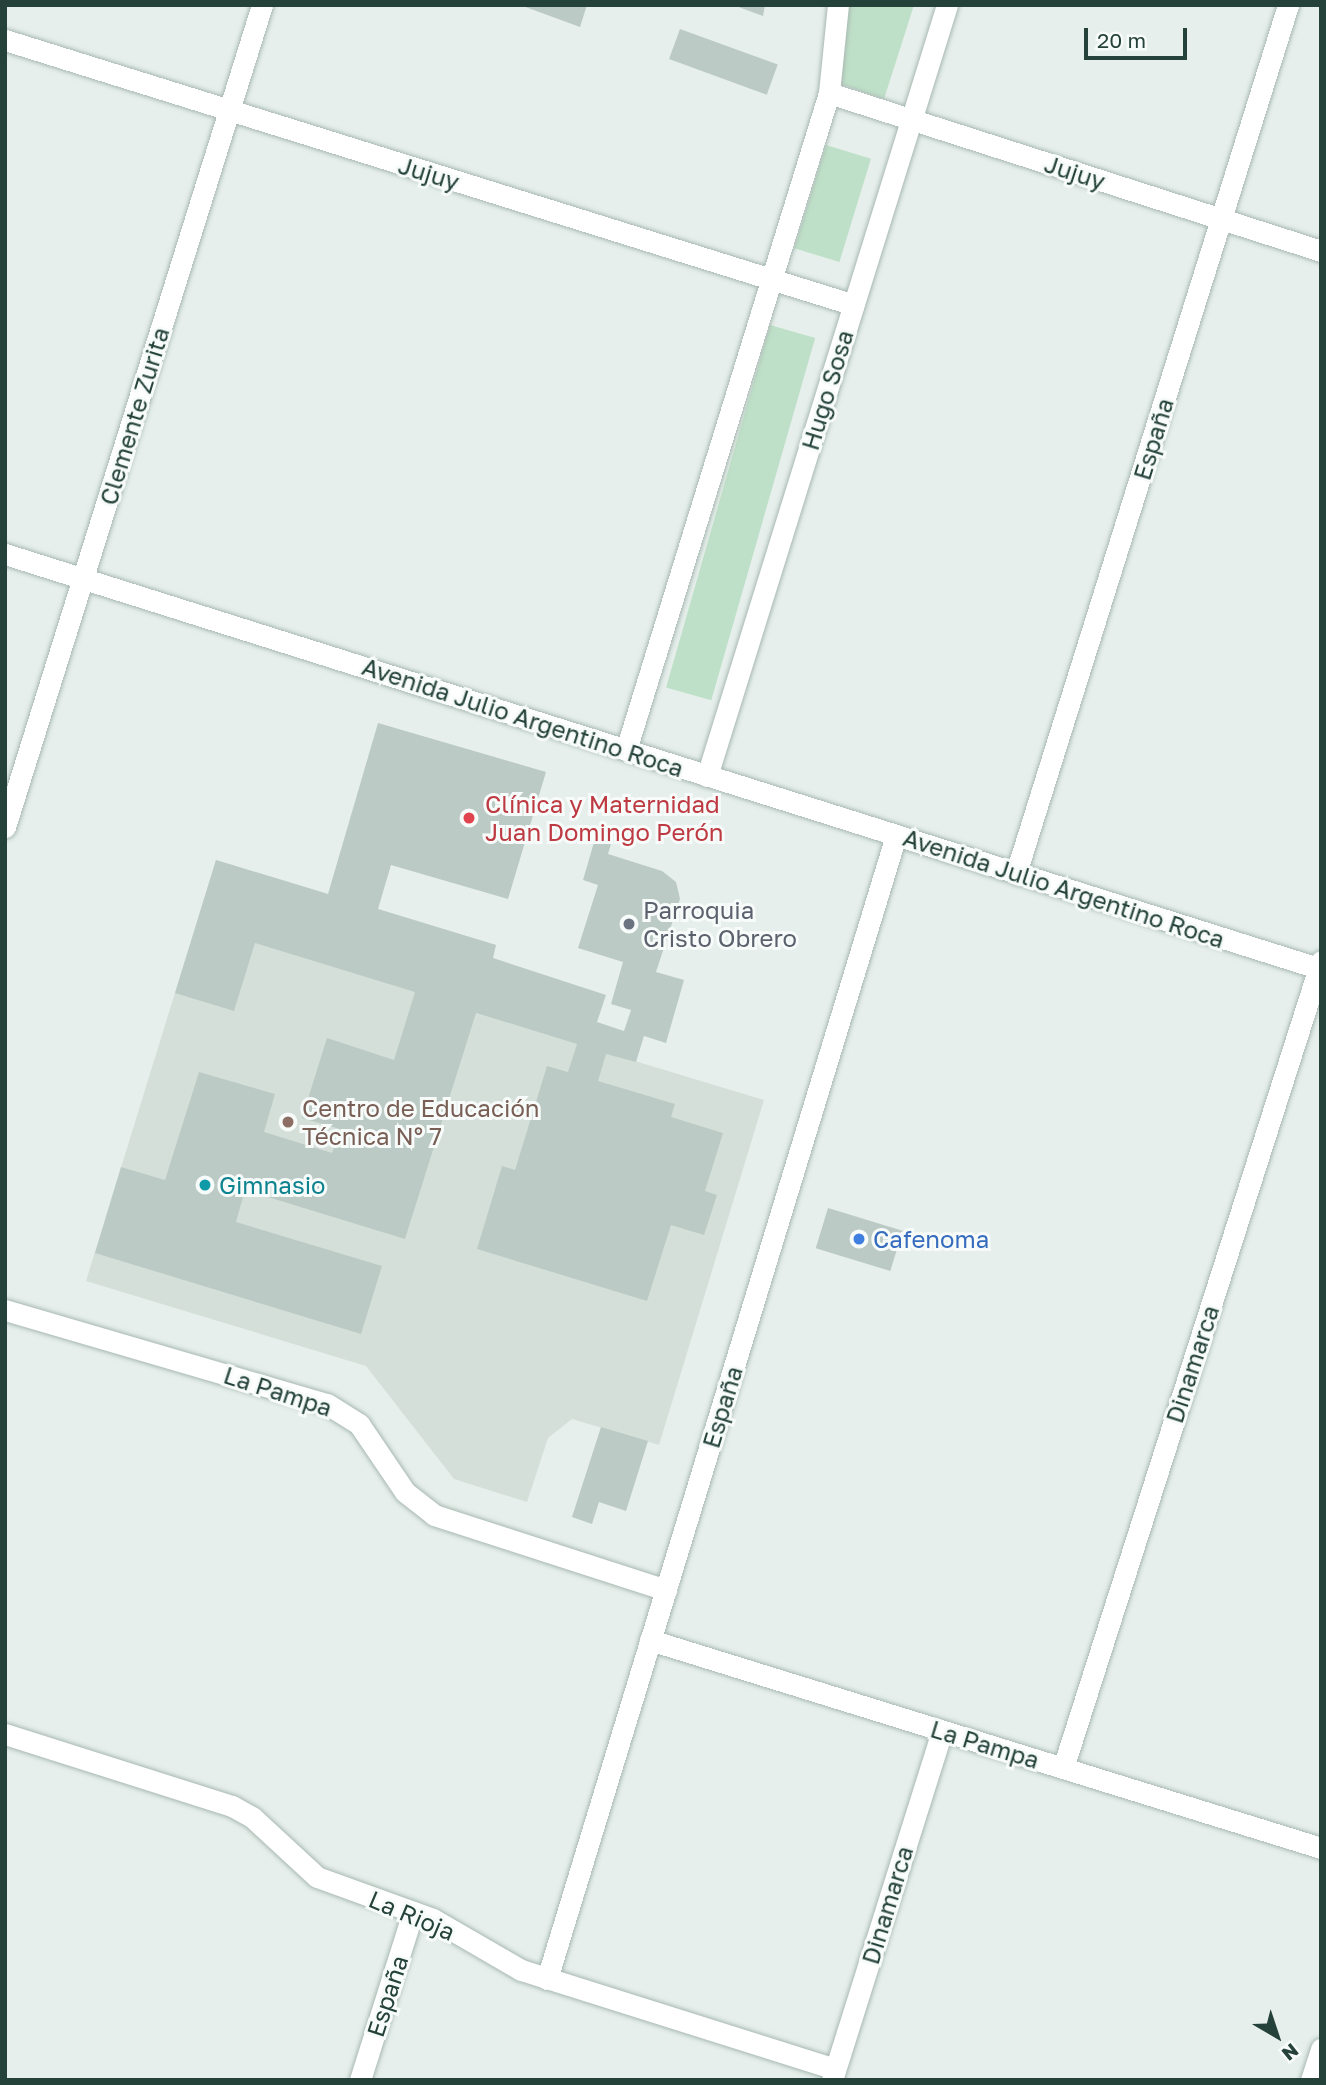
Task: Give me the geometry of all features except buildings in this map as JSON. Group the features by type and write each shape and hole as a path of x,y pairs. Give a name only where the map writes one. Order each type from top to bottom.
{"street":[{"name":"Clemente Zurita","path":"5,827 262,5"},
{"path":"626,750 829,93 838,5"},
{"name":"Hugo Sosa","path":"707,776 947,5"},
{"name":"España","path":"1016,873 1288,5"},
{"name":"Jujuy","path":"5,40 853,305"},
{"name":"Jujuy","path":"829,93 1321,251"},
{"name":"Avenida Julio Argentino Roca","path":"5,554 1016,873 1320,966"},
{"name":"España","path":"547,1979 896,835"},
{"name":"Dinamarca","path":"1063,1768 1320,966"},
{"name":"La Pampa","path":"5,1310 327,1404 359,1424 405,1492 434,1515 666,1590"},
{"name":"La Pampa","path":"650,1640 1321,1848"},
{"name":"Dinamarca","path":"834,2074 942,1731"},
{"name":"La Rioja","path":"5,1734 232,1806 252,1817 317,1877 452,1928 499,1960 547,1979 834,2074"},
{"name":"España","path":"360,2080 414,1912"},
{"path":"1311,2080 1321,2049"}],"shaded area":[{"path":"216,860 496,945 476,1013 764,1100 659,1445 572,1419 548,1438 527,1502 454,1479 366,1366 86,1281"}],"green space":[{"path":"849,5 914,5 884,99 840,84"},
{"path":"826,145 871,159 839,262 794,248"},
{"path":"770,325 815,338 711,700 666,687"}],"place":[{"name":"Clínica y Maternidad Juan Domingo Perón","path":"469,818"},
{"name":"Parroquia Cristo Obrero","path":"629,924"},
{"name":"Centro de Educación Técnica N° 7","path":"288,1122"},
{"name":"Gimnasio","path":"205,1185"},
{"name":"Cafenoma","path":"859,1239"}]}
